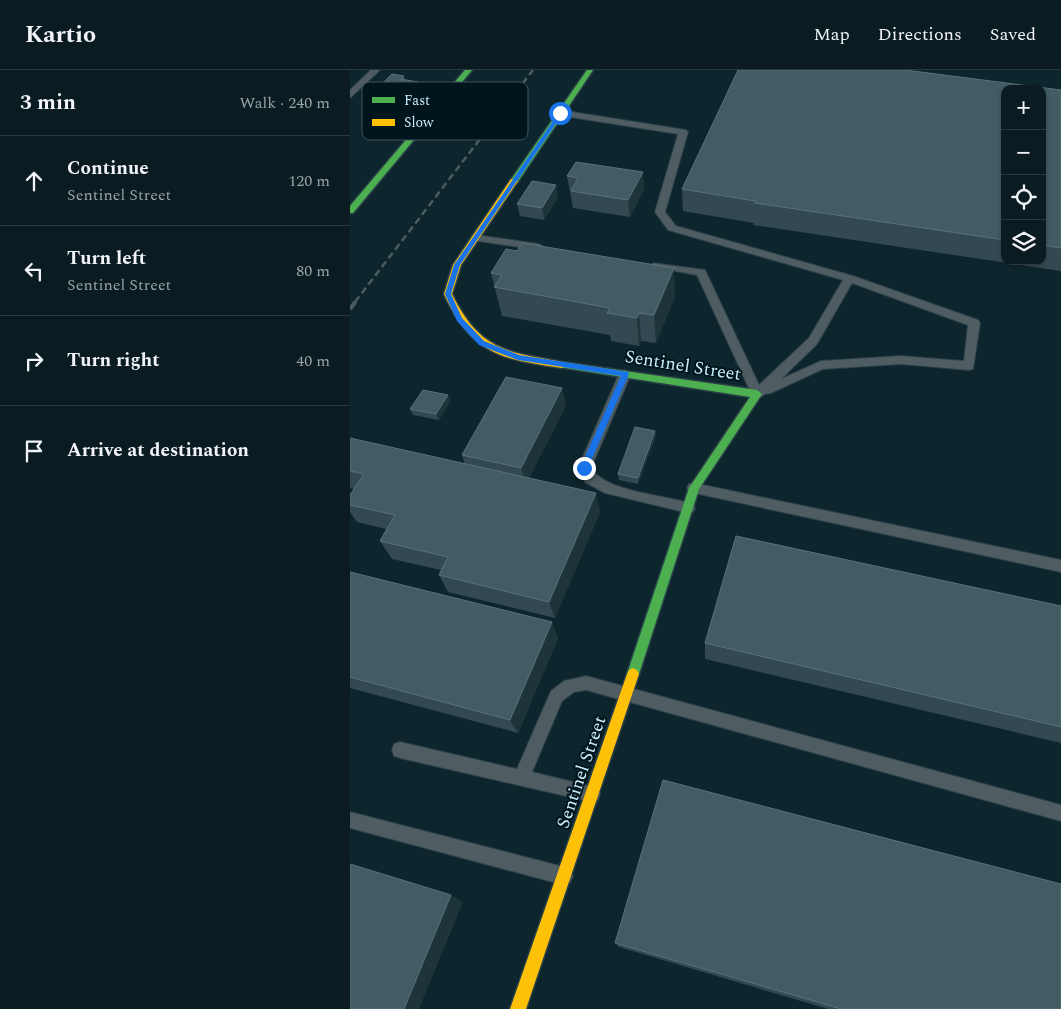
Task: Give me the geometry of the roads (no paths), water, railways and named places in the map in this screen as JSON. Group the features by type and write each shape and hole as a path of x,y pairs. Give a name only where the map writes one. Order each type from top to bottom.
{"street":[{"path":"459,82 469,70"},
{"name":"Sentinel Street","path":"518,1009 626,694 694,488 757,394 518,358 482,343 460,319 448,294 457,265 590,70"},
{"path":"350,211 410,140"}],"lane":[{"path":"364,82 376,70"},
{"path":"350,95 362,83"},
{"path":"560,113 683,132 660,212 672,228 849,278 974,323 969,366 901,360 821,365 757,394"},
{"path":"476,238 554,250"},
{"path":"642,263 701,272 757,394"},
{"path":"757,394 813,341 849,278"},
{"path":"626,374 584,468 590,478 610,490 688,508"},
{"path":"694,488 1061,566"},
{"path":"521,778 556,696 564,689 575,684 586,683 1061,813"},
{"path":"400,750 592,794"},
{"path":"350,820 564,876"}],"railway":[{"path":"524,82 533,70"},
{"path":"355,302 479,140"},
{"path":"350,309 356,301"}]}
